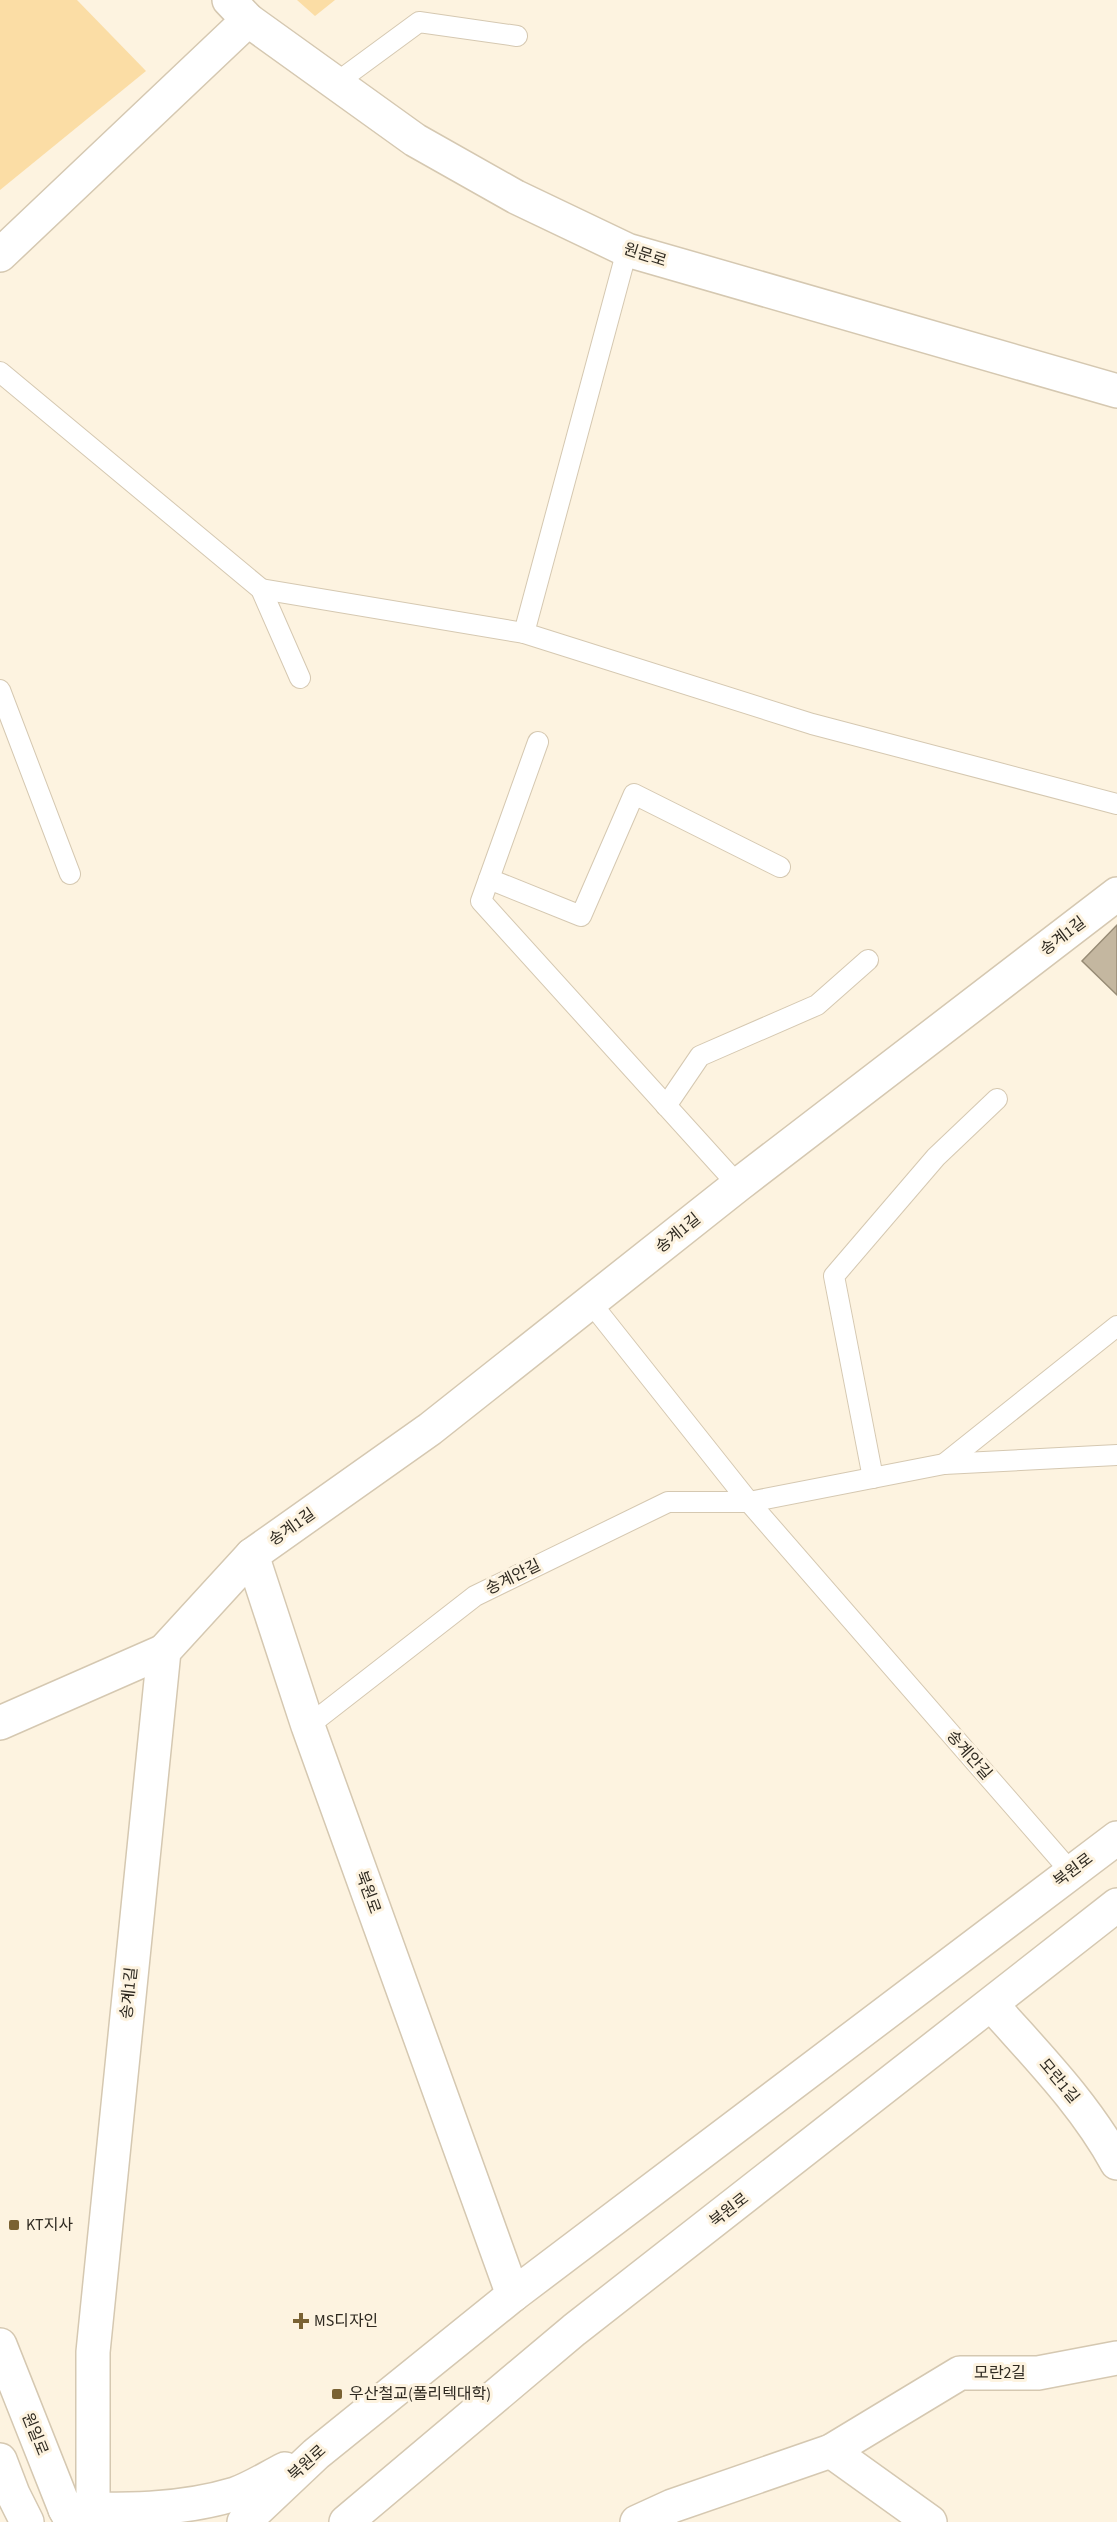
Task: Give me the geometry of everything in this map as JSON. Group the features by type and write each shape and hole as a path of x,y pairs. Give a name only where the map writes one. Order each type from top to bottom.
{"street":[{"name":"원문로","path":"239,10 336,83 425,145 516,197 627,250 1117,391"},
{"path":"0,255 239,10"},
{"name":"송계1길","path":"77,2514 164,1651 252,1555 430,1429 738,1185 1117,894"},
{"name":"북원로","path":"252,1555 308,1726 513,2295"},
{"path":"0,1723 164,1651"},
{"name":"북원로","path":"244,2522 316,2454 513,2295 1117,1838"},
{"name":"북원로","path":"346,2522 574,2330 1117,1905"},
{"name":"모란1길","path":"992,2005 1059,2080 1107,2120 1117,2163"},
{"name":"원일로","path":"0,2345 77,2514"},
{"name":"모란2길","path":"637,2522 672,2506 831,2451 960,2373 1038,2373 1117,2358"},
{"path":"831,2451 930,2522"},
{"path":"77,2514 196,2504 237,2493 316,2454"},
{"path":"0,2460 18,2513"}],"lane":[{"path":"336,83 419,22 517,36"},
{"path":"524,633 627,250"},
{"path":"0,372 261,589 300,678"},
{"path":"261,589 524,633 812,723 1117,804"},
{"path":"0,690 70,874"},
{"path":"538,742 481,901 738,1185"},
{"path":"489,879 581,916 634,794 780,867"},
{"path":"666,1106 700,1056 817,1005 868,960"},
{"path":"873,1478 834,1276 936,1157 997,1099"},
{"name":"송계안길","path":"591,1303 749,1502 1071,1872"},
{"name":"송계안길","path":"944,1464 1117,1326"},
{"name":"송계안길","path":"308,1726 476,1596 668,1502 749,1502 944,1464 1117,1455"}],"shaded area":[{"path":"0,0 77,0 146,71 0,190"},
{"path":"297,0 335,0 315,16"}],"building":[{"path":"1117,925 1117,995 1082,961"}],"place":[{"name":"KT지사","path":"14,2225"},
{"name":"MS디자인","path":"301,2321"},
{"name":"우산철교(폴리텍대학)","path":"337,2394"}]}
